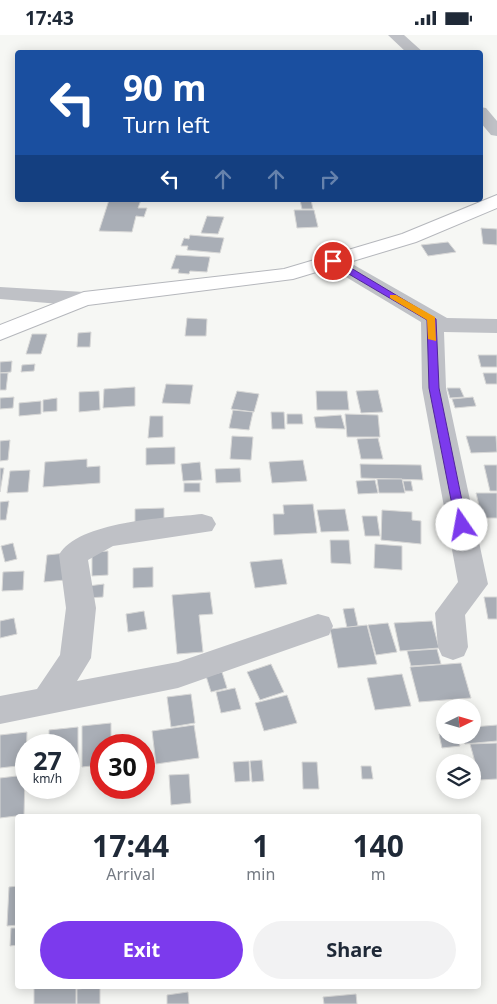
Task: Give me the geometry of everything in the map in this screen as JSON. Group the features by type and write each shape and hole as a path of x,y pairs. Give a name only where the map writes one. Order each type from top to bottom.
{"main road":[{"path":"0,333 84,299 286,275 410,238 497,201"}],"street":[{"path":"395,35 413,50"},
{"path":"483,115 497,131"},
{"path":"333,261 442,325 497,326"},
{"path":"0,293 84,299"},
{"path":"432,319 434,388 474,584 450,613 453,647"},
{"path":"47,701 75,658 81,608 73,555 107,536 202,524"},
{"path":"0,710 178,675 318,626"}],"building":[{"path":"108,202 140,202 138,208 147,208 144,217 136,216 132,232 99,231"},
{"path":"300,202 311,202 313,209 302,209"},
{"path":"294,210 314,210 318,227 297,228"},
{"path":"207,216 224,217 218,234 201,233"},
{"path":"481,228 497,229 497,245 483,244"},
{"path":"190,235 224,238 220,253 187,250 188,246 181,246 184,238 189,239"},
{"path":"448,242 456,252 428,256 421,245"},
{"path":"176,255 210,257 207,272 190,271 189,274 178,273 179,269 171,269"},
{"path":"187,318 207,319 206,336 185,336"},
{"path":"91,332 90,347 77,347 78,333"},
{"path":"32,334 47,334 41,354 26,354"},
{"path":"478,355 497,355 497,367 481,367"},
{"path":"12,361 11,372 0,373 0,362"},
{"path":"35,364 34,371 21,372 22,365"},
{"path":"0,373 8,373 6,390 0,390"},
{"path":"483,373 497,373 497,384 486,384"},
{"path":"166,384 193,385 190,404 162,403"},
{"path":"135,387 135,406 103,408 104,389"},
{"path":"447,388 460,388 464,397 450,398"},
{"path":"378,390 383,412 361,413 356,391"},
{"path":"99,391 100,410 79,412 79,392"},
{"path":"237,391 259,394 254,412 231,409"},
{"path":"316,391 347,391 349,410 317,410"},
{"path":"14,397 13,408 0,409 0,398"},
{"path":"473,397 476,406 455,408 452,399"},
{"path":"57,398 57,411 43,412 43,400"},
{"path":"41,401 41,414 19,416 19,403"},
{"path":"233,410 253,412 249,430 229,428"},
{"path":"271,412 284,412 285,429 272,429"},
{"path":"287,414 302,414 303,424 287,424"},
{"path":"345,414 378,415 380,437 347,437"},
{"path":"341,415 345,429 316,428 314,417"},
{"path":"150,416 163,416 163,437 148,438"},
{"path":"232,436 253,437 251,460 230,459"},
{"path":"466,436 496,436 497,452 471,453"},
{"path":"378,438 383,459 361,459 357,439"},
{"path":"10,440 8,460 0,461 0,441"},
{"path":"175,447 175,464 146,465 146,448"},
{"path":"87,459 87,467 100,466 100,483 43,487 45,462"},
{"path":"303,460 307,481 272,483 269,462"},
{"path":"200,462 202,480 183,481 181,464"},
{"path":"360,464 421,465 423,480 361,478"},
{"path":"484,465 497,465 497,491 490,491"},
{"path":"0,468 4,468 0,492"},
{"path":"240,468 241,482 216,483 215,469"},
{"path":"30,470 28,492 7,493 10,471"},
{"path":"377,479 402,479 405,493 379,493"},
{"path":"375,480 378,493 358,494 356,481"},
{"path":"403,481 411,481 413,491 405,491"},
{"path":"184,483 200,483 200,492 184,492"},
{"path":"476,493 497,493 497,518 482,518"},
{"path":"9,501 6,520 0,520 0,502"},
{"path":"313,504 317,533 274,535 273,514 284,514 283,505"},
{"path":"164,508 164,524 135,525 135,509"},
{"path":"345,509 349,531 321,532 317,510"},
{"path":"382,510 412,512 412,520 421,521 421,544 381,540"},
{"path":"362,516 377,516 380,536 365,536"},
{"path":"330,540 349,540 351,564 331,563"},
{"path":"13,543 17,559 5,562 1,546"},
{"path":"375,544 402,546 402,570 374,568"},
{"path":"108,551 108,575 92,576 92,552"},
{"path":"66,553 65,580 44,582 47,555"},
{"path":"282,559 287,584 255,588 250,562"},
{"path":"153,567 153,587 133,588 133,568"},
{"path":"24,571 23,590 2,591 3,572"},
{"path":"104,584 103,597 87,598 88,586"},
{"path":"210,592 213,614 199,615 203,652 177,654 172,595"},
{"path":"484,597 497,597 497,619 488,619"},
{"path":"354,608 358,626 347,628 343,609"},
{"path":"144,611 147,629 128,632 126,614"},
{"path":"14,618 17,634 0,638 0,621"},
{"path":"432,621 439,648 400,651 394,623"},
{"path":"388,623 397,652 376,655 368,625"},
{"path":"367,625 377,664 338,668 330,629"},
{"path":"437,649 441,664 411,666 407,651"},
{"path":"461,663 471,698 436,699 436,701 419,702 410,667"},
{"path":"271,664 284,692 260,700 247,672"},
{"path":"222,672 227,688 211,692 206,676"},
{"path":"402,674 411,706 375,710 367,678"},
{"path":"235,688 241,709 221,713 216,692"},
{"path":"191,694 195,723 171,727 167,697"},
{"path":"287,695 297,723 264,731 255,703"},
{"path":"111,723 111,734 90,734 90,766 82,767 82,726"},
{"path":"194,725 199,758 156,764 155,734 152,734 152,731"},
{"path":"497,725 497,741 481,742 481,726"},
{"path":"78,727 78,734 49,734 49,730"},
{"path":"27,732 27,734 15,734 15,766 0,768 0,735"},
{"path":"497,743 497,779 481,780 481,754 473,754 470,744"},
{"path":"441,744 459,744 460,746 442,748"},
{"path":"262,760 264,781 252,782 250,761"},
{"path":"249,761 250,781 235,782 233,762"},
{"path":"302,762 317,762 319,789 303,789"},
{"path":"361,766 371,766 373,779 362,779"},
{"path":"189,774 191,803 171,805 169,775"},
{"path":"15,776 15,799 24,799 24,814 0,818 0,778"},
{"path":"15,886 15,925 7,926 9,887"},
{"path":"11,928 15,928 15,945 10,946"},
{"path":"34,989 76,989 76,1004 34,1004"},
{"path":"77,989 100,989 100,1004 77,1004"},
{"path":"188,992 189,1004 167,1004 167,995"},
{"path":"356,994 357,1004 324,1004 323,997"}],"slow traffic":[{"path":"393,296 432,319 432,339"}],"route":[{"path":"333,261 432,319 434,388 462,525"}]}
